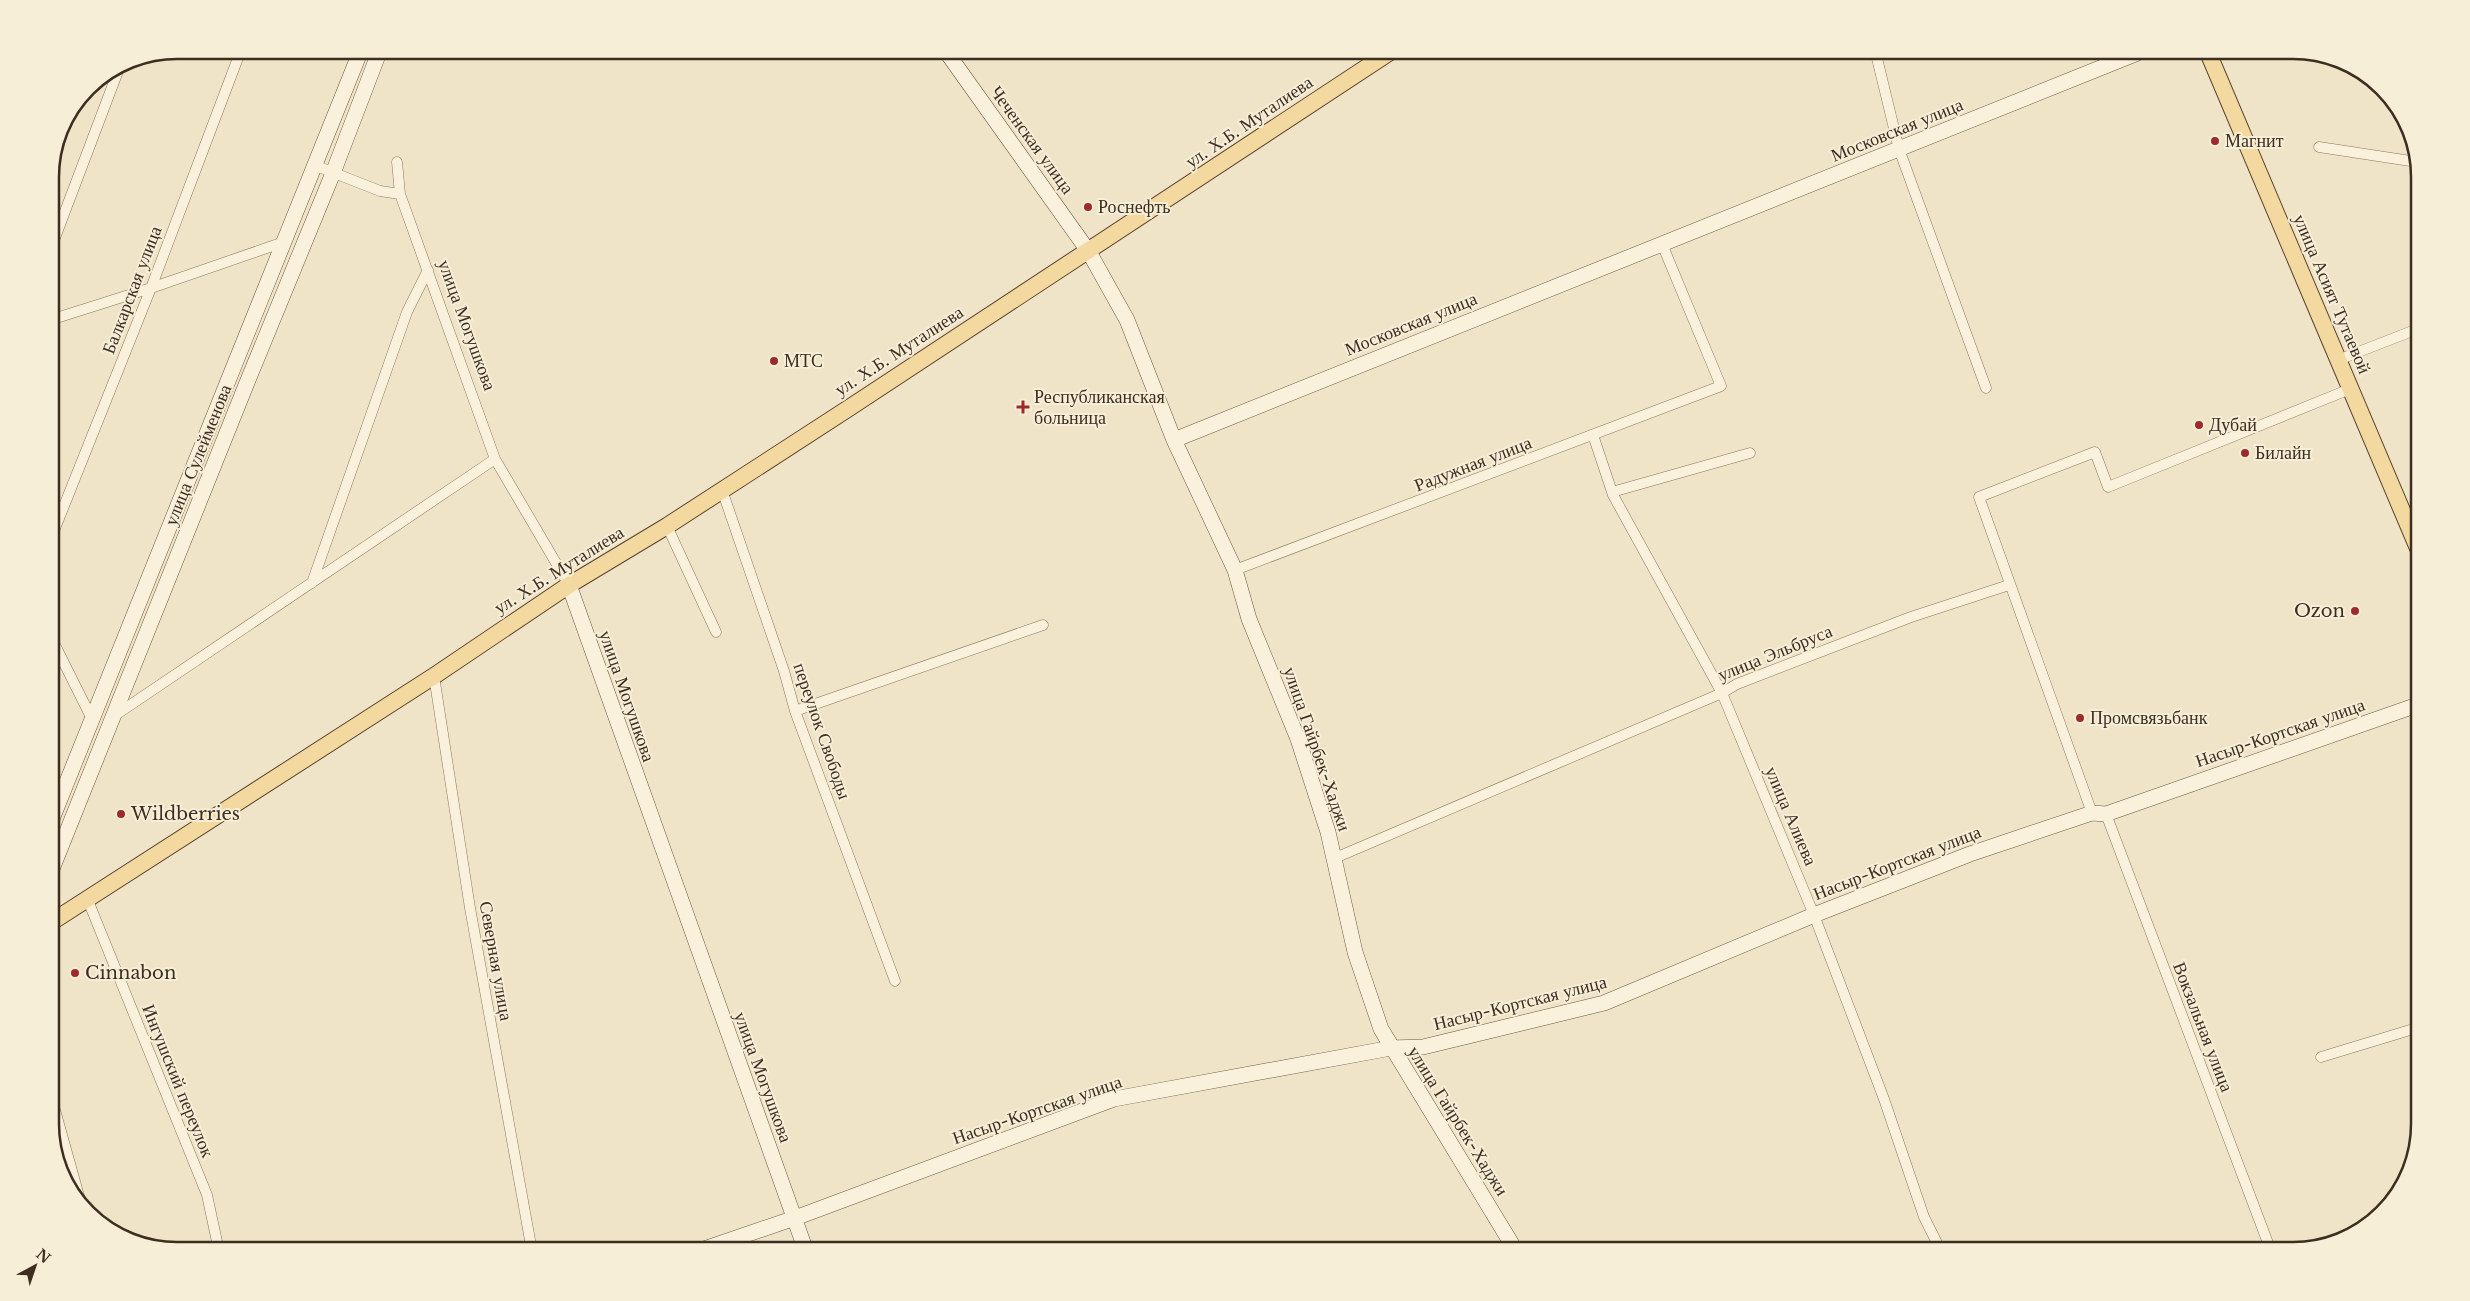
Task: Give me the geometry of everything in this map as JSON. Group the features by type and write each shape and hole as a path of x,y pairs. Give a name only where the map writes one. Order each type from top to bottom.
{"main road":[{"name":"ул. Х.Б. Муталиева","path":"59,912 87,898 434,676 569,585 667,526 1090,252 1379,59"},
{"name":"улица Асият Тутаевой","path":"2211,59 2411,532"}],"street":[{"name":"Балкарская улица","path":"59,518 151,288 238,59"},
{"name":"улица Сулейменова","path":"59,802 357,59"},
{"name":"улица Сулейменова","path":"59,851 333,174 377,59"},
{"name":"Чеченская улица","path":"951,59 1090,252"},
{"path":"1877,59 1899,149 1986,388"},
{"name":"Московская улица","path":"1174,440 2123,59"},
{"path":"59,227 116,76"},
{"path":"2319,148 2410,161"},
{"name":"улица Могушкова","path":"397,162 400,194 495,460 569,585 803,1242"},
{"path":"314,165 380,191 400,194"},
{"path":"59,317 284,242"},
{"name":"Радужная улица","path":"1235,570 1721,386 1662,244"},
{"name":"улица Гайрбек-Хаджи","path":"1090,252 1127,320 1174,440 1235,570 1249,618 1298,739 1334,858 1355,952 1380,1029 1510,1242"},
{"path":"312,583 407,312 428,270"},
{"path":"2338,360 2411,332"},
{"path":"2099,813 2009,585 1978,496 2095,452 2108,487 2350,389"},
{"name":"улица Алиева","path":"1593,435 1612,492 1722,693 1814,914 1884,1099 1924,1217 1936,1242"},
{"path":"1612,492 1750,453"},
{"path":"113,716 495,460"},
{"name":"переулок Свободы","path":"722,490 784,671 795,711 895,981"},
{"path":"667,526 716,632"},
{"name":"улица Эльбруса","path":"1334,858 1722,693 1738,684 1911,617 2009,585"},
{"path":"795,711 1044,625"},
{"path":"59,654 92,719"},
{"name":"Северная улица","path":"434,676 470,908 530,1242"},
{"name":"Насыр-Кортская улица","path":"724,1242 794,1218 1114,1099 1391,1048 1423,1047 1604,1003 1814,914 1970,854 2099,813 2411,707"},
{"name":"Вокзальная улица","path":"2099,813 2266,1242"},
{"name":"Ингушский переулок","path":"87,898 207,1195 218,1242"},
{"path":"2321,1057 2411,1030"},
{"path":"59,1124 76,1184"}],"place":[{"name":"Магнит","path":"2215,141"},
{"name":"Роснефть","path":"1088,207"},
{"name":"МТС","path":"774,361"},
{"name":"Республиканская больница","path":"1023,407"},
{"name":"Дубай","path":"2199,425"},
{"name":"Билайн","path":"2245,453"},
{"name":"Ozon","path":"2355,611"},
{"name":"Промсвязьбанк","path":"2080,718"},
{"name":"Wildberries","path":"121,814"},
{"name":"Cinnabon","path":"75,973"}]}
